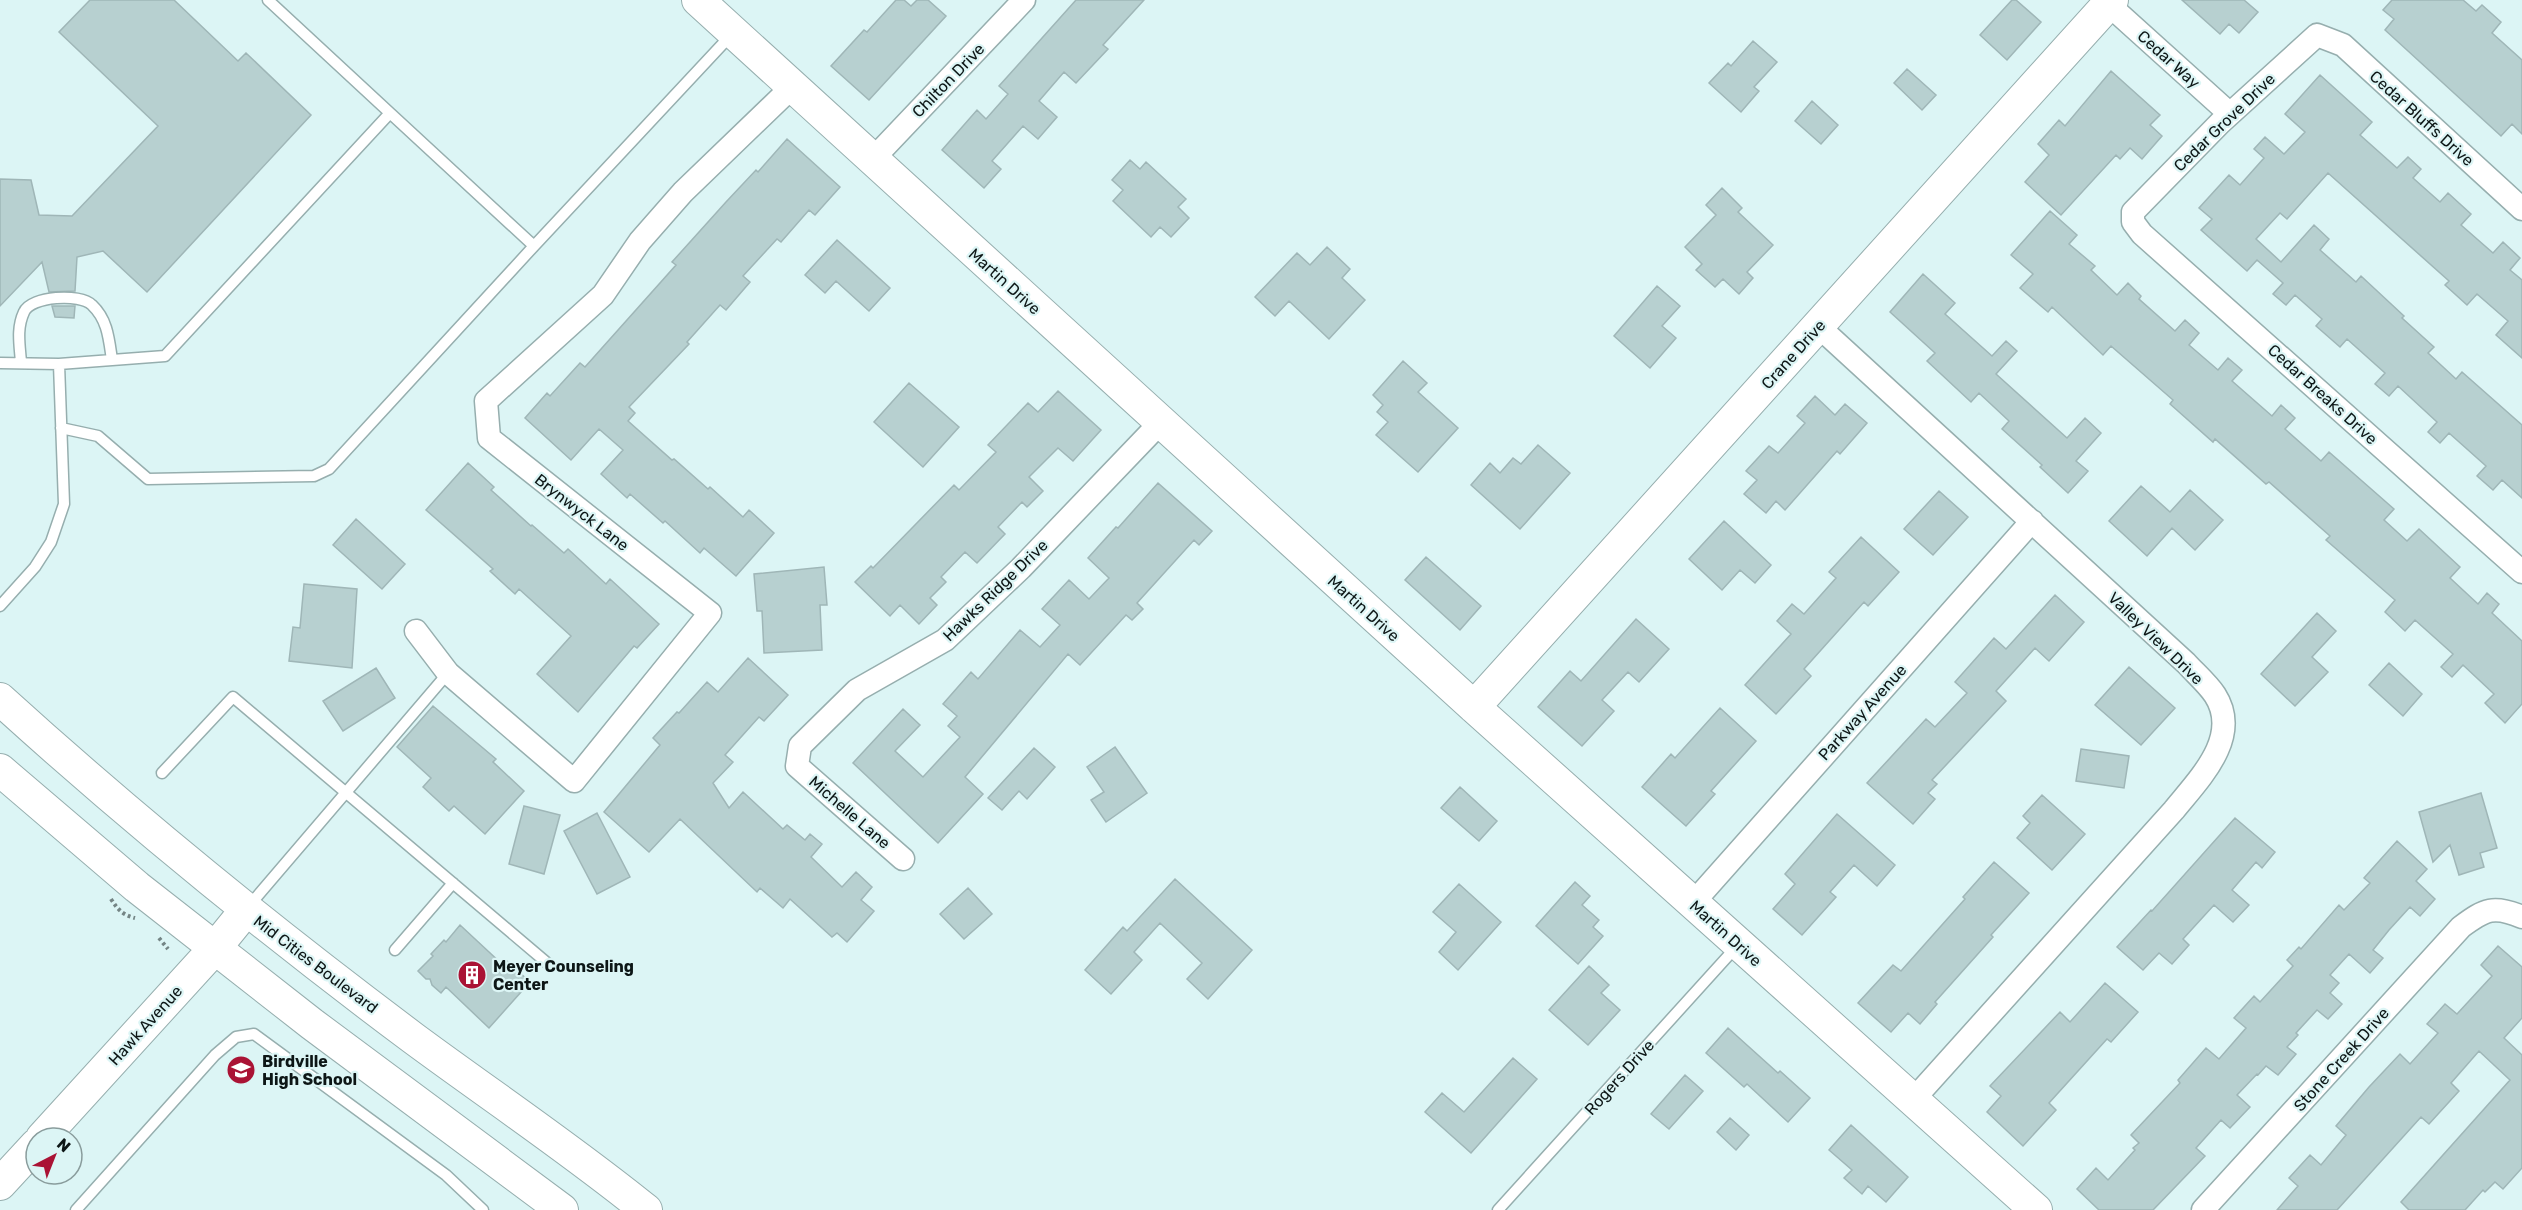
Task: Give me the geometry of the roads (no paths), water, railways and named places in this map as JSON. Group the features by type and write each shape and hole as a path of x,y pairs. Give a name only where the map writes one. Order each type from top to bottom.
{"street":[{"name":"Martin Drive","path":"698,0 1474,707 2036,1210"},
{"name":"Chilton Drive","path":"872,160 1024,0"},
{"name":"Cedar Way","path":"2110,2 2230,114"},
{"name":"Crane Drive","path":"1474,707 2110,2"},
{"name":"Cedar Grove Drive","path":"2133,212 2230,114 2317,36"},
{"name":"Cedar Bluffs Drive","path":"2317,36 2343,45 2522,209"},
{"name":"Brynwyck Lane","path":"416,631 448,673 574,781 710,613 489,438 486,401 603,296 640,242 683,192 792,87"},
{"name":"Cedar Breaks Drive","path":"2133,212 2133,222 2142,234 2522,572"},
{"name":"Valley View Drive","path":"1818,326 2186,663 2215,695 2224,717 2221,740 2214,760 2174,810 1913,1100"},
{"name":"Hawks Ridge Drive","path":"797,766 800,746 857,690 945,640 1021,568 1161,423"},
{"name":"Parkway Avenue","path":"1693,903 2032,521"},
{"name":"Mid Cities Boulevard","path":"0,699 167,846 246,910 414,1039 596,1169 646,1210"},
{"name":"Michelle Lane","path":"797,766 903,859"},
{"path":"0,770 137,887 330,1038 562,1210"},
{"name":"Stone Creek Drive","path":"2203,1210 2462,927 2483,911 2504,909 2522,917"},
{"name":"Hawk Avenue","path":"53,1126 216,947 246,910"},
{"path":"0,1184 24,1157"}],"lane":[{"path":"268,0 534,246"},
{"path":"61,428 98,436 148,478 314,476 329,469 733,32"},
{"path":"0,363 59,364 165,356 390,113"},
{"path":"21,363 18,326 25,309 42,299 84,299 92,305 105,322 112,360"},
{"path":"0,606 35,567 51,542 64,504 59,364"},
{"path":"246,910 448,673"},
{"path":"162,773 233,697 546,962"},
{"path":"395,950 453,883"},
{"name":"Rogers Drive","path":"1498,1210 1739,944"},
{"path":"76,1210 215,1055 236,1037 254,1034 446,1175 483,1210"}],"place":[{"name":"Meyer Counseling Center","path":"472,975"},
{"name":"Birdville High School","path":"241,1070"}]}
